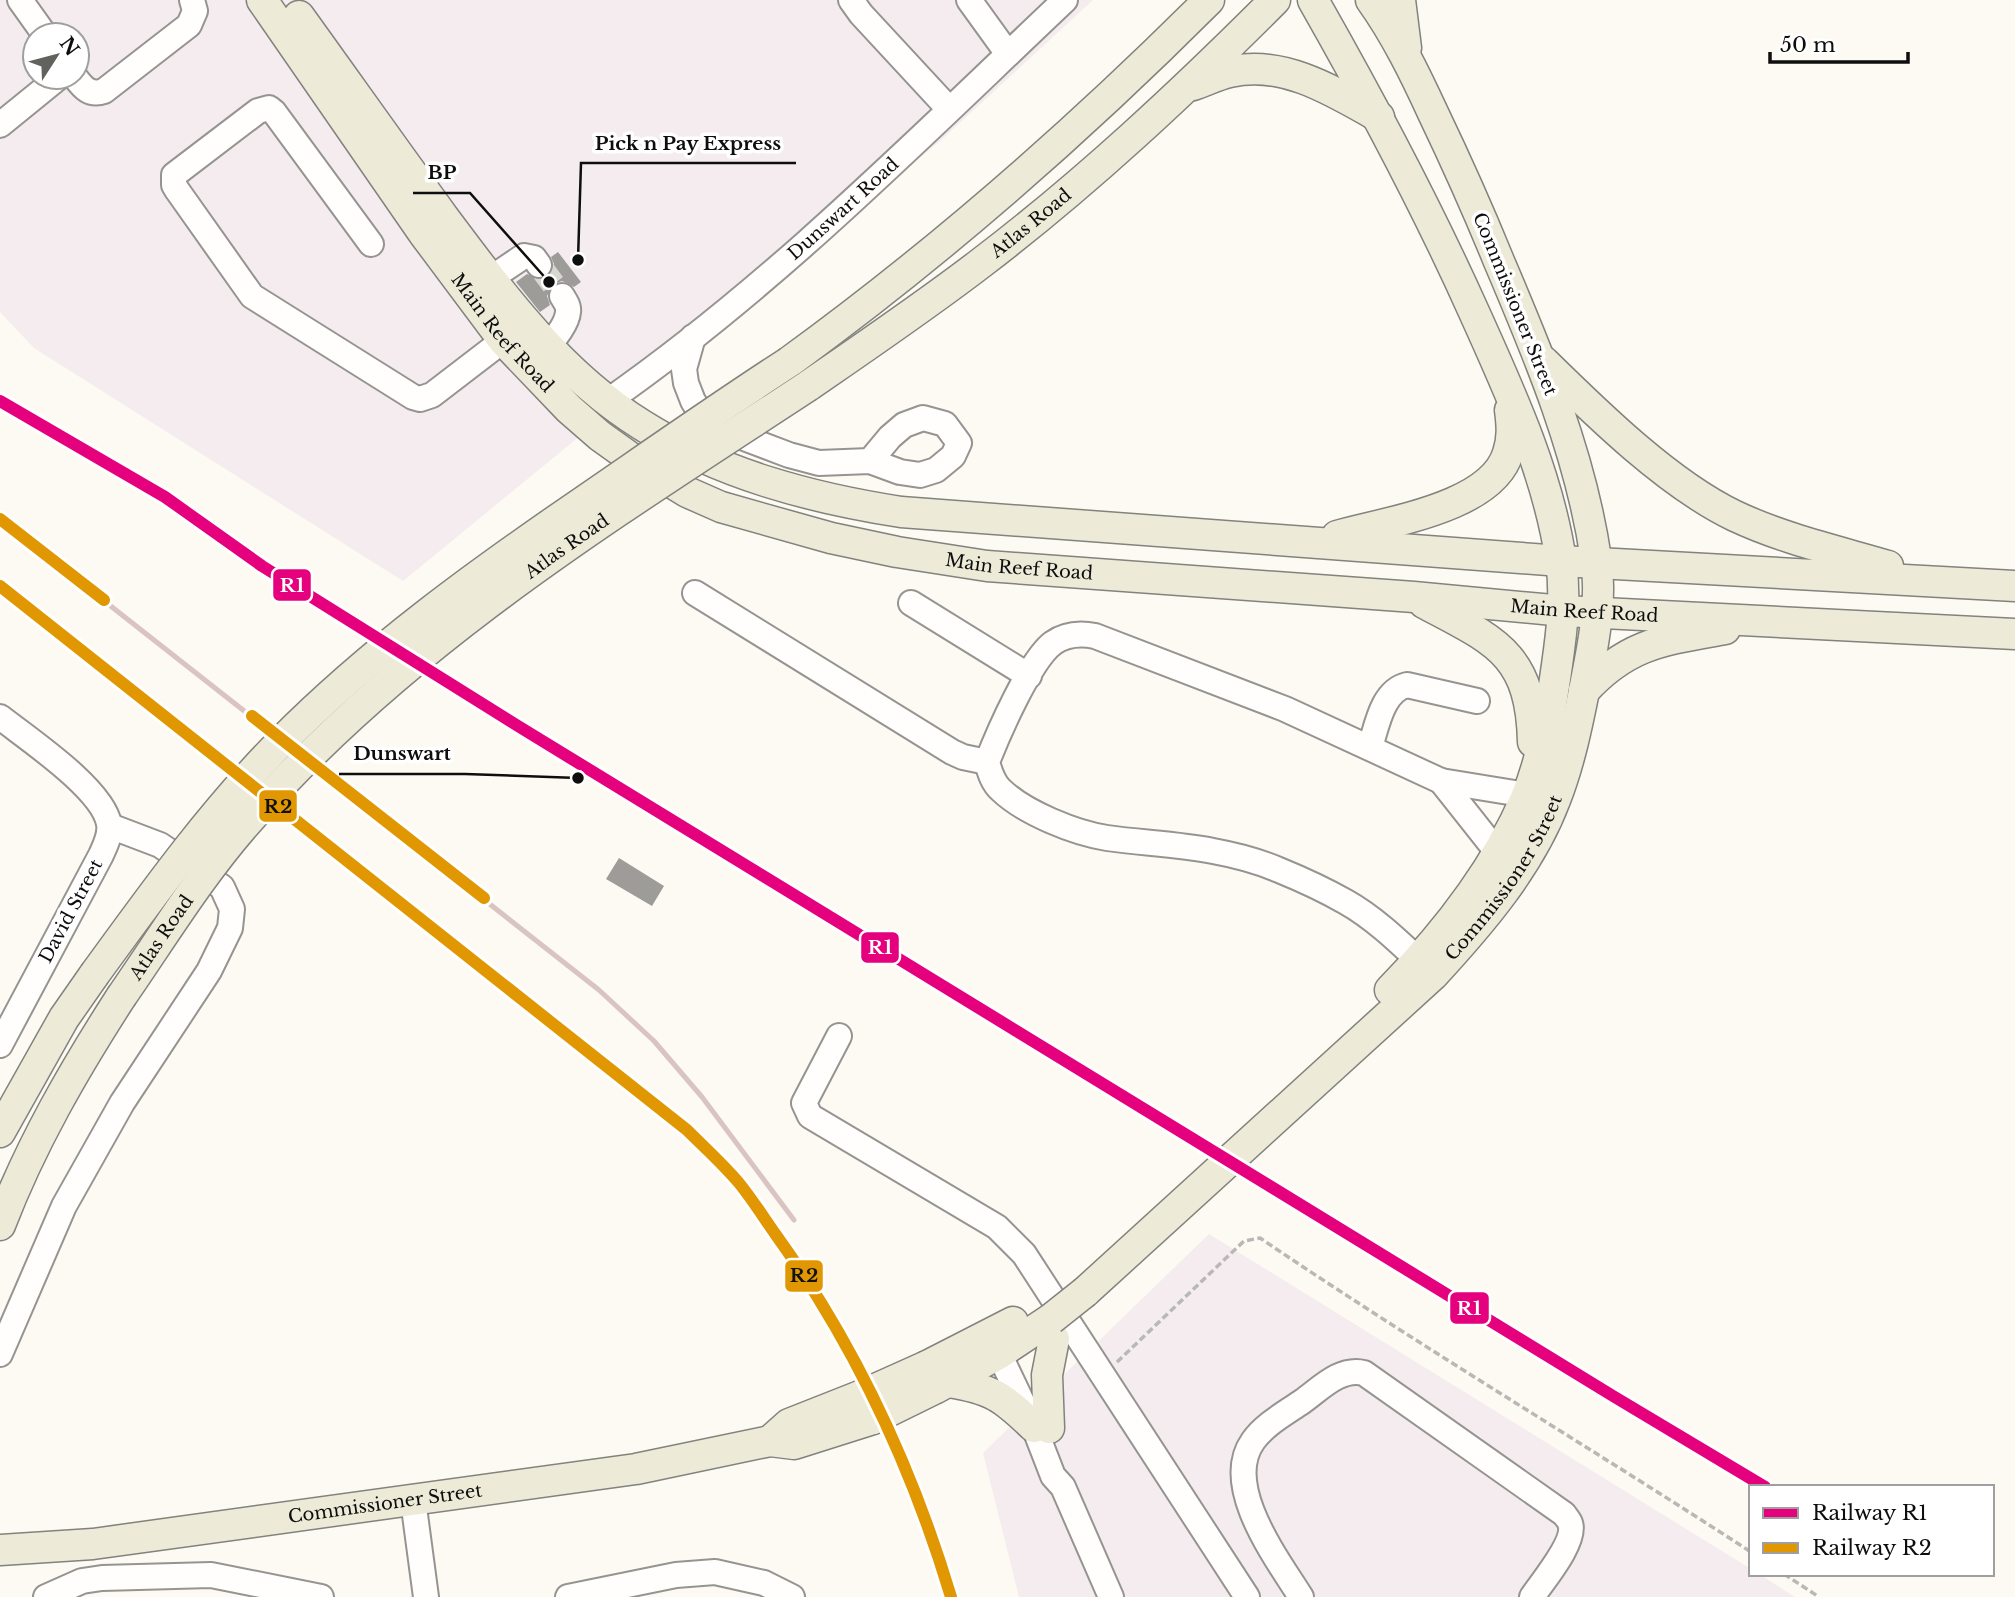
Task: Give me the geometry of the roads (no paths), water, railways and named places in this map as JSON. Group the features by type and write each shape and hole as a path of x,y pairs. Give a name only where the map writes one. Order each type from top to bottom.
{"main road":[{"name":"Main Reef Road","path":"262,0 424,234 539,356 587,384 640,424 682,449 734,470 843,503 939,515 1561,561 2015,586"},
{"name":"Main Reef Road","path":"288,0 490,279 515,332"},
{"name":"Atlas Road","path":"0,1132 64,1018 184,852 264,761 327,698 401,635 507,554 789,362 866,306 967,223 1106,100 1209,0"},
{"name":"Atlas Road","path":"0,1225 36,1141 121,997 222,853 247,821 300,765 394,678 484,605 603,521 808,386 981,263 1077,185 1189,86 1275,0"},
{"name":"Commissioner Street","path":"1312,0 1380,117 1437,230 1508,387 1544,486 1561,561 1564,611 1549,720 1530,784 1498,853 1426,968"},
{"name":"Commissioner Street","path":"0,1550 93,1544 636,1469 770,1441 794,1444 866,1407 937,1379 1062,1307 1490,909 1544,825 1566,768 1584,691 1597,611 1597,562 1582,489 1540,358 1457,164 1408,61 1371,0"},
{"path":"1400,0 1408,61"},
{"path":"1189,86 1231,72 1252,69 1275,71 1305,79 1335,92 1380,117"},
{"name":"Main Reef Road","path":"539,356 569,409 628,456 687,492 721,507 831,538 897,552 987,566 1414,597 1564,611 2015,634"},
{"path":"1540,358 1590,406 1666,470 1732,515 1797,540 1935,580"},
{"path":"1317,541 1437,509 1484,485 1508,456 1513,434 1508,387"},
{"path":"1414,597 1478,631 1505,652 1514,663 1523,678 1531,710 1530,784"},
{"path":"1584,691 1600,673 1636,649 1770,620"},
{"path":"1042,1427 1047,1375 1062,1307"},
{"path":"937,1379 993,1393 1042,1427"}],"street":[{"path":"20,0 35,21"},
{"path":"88,91 104,91 190,25 195,11 192,0"},
{"path":"851,0 949,109"},
{"path":"969,0 1007,54"},
{"name":"Dunswart Road","path":"608,401 693,337 829,222 1065,0"},
{"path":"0,125 42,91"},
{"path":"372,244 274,111 269,108 258,111 174,175 177,190 252,296 412,397 420,399 432,395 515,332"},
{"path":"490,279 524,256 534,258 539,265"},
{"path":"539,356 568,314 568,306 562,296"},
{"path":"693,337 684,369 686,383 705,420 723,430 789,455 819,463 870,461"},
{"path":"695,593 951,752 988,762"},
{"path":"911,603 1029,676"},
{"path":"1426,968 1348,903 1280,870 1215,851 1159,842 1105,838 1061,825 1002,790 990,773 988,762 1006,718 1029,676 1043,653 1052,645 1071,635 1095,636 1285,709 1441,781 1530,784"},
{"path":"1370,747 1387,700 1394,690 1400,687 1407,685 1477,701"},
{"path":"0,717 78,779 98,801 110,826 160,845 222,887 232,909 230,928 209,971 122,1103 64,1206 0,1354"},
{"path":"1441,781 1498,853"},
{"name":"David Street","path":"0,1045 101,855 107,843 110,826"},
{"path":"839,1035 804,1103 810,1116 997,1227 1024,1254 1247,1597"},
{"path":"1002,1340 1063,1474 1063,1487 1111,1597"},
{"path":"1301,1597 1261,1533 1248,1504 1243,1471 1251,1443 1266,1428 1336,1378 1355,1371 1364,1373 1564,1514 1572,1532 1568,1544 1532,1597"},
{"path":"413,1500 426,1597"},
{"path":"568,1597 676,1575 716,1572 764,1583 792,1597"},
{"path":"46,1597 82,1581 102,1578 211,1575 321,1597"}],"tunnel":[{"path":"539,265 562,296"}],"railway":[{"path":"0,401 68,442"},
{"path":"0,519 599,990 654,1041 702,1097 794,1220"},
{"path":"0,586 687,1130 727,1169 749,1195 805,1277 856,1364 899,1454 936,1549 951,1597"}],"rail line":[{"name":"R1","path":"0,401 165,497 262,566 518,726 1762,1485"},
{"name":"R2","path":"0,519 104,600"},
{"name":"R2","path":"0,586 687,1130 727,1169 749,1195 805,1277 856,1364 899,1454 936,1549 951,1597"},
{"name":"R2","path":"252,716 484,898"}],"place":[{"name":"Pick n Pay Express","path":"578,260"},
{"name":"BP","path":"549,282"},
{"name":"Dunswart","path":"578,778"}]}
